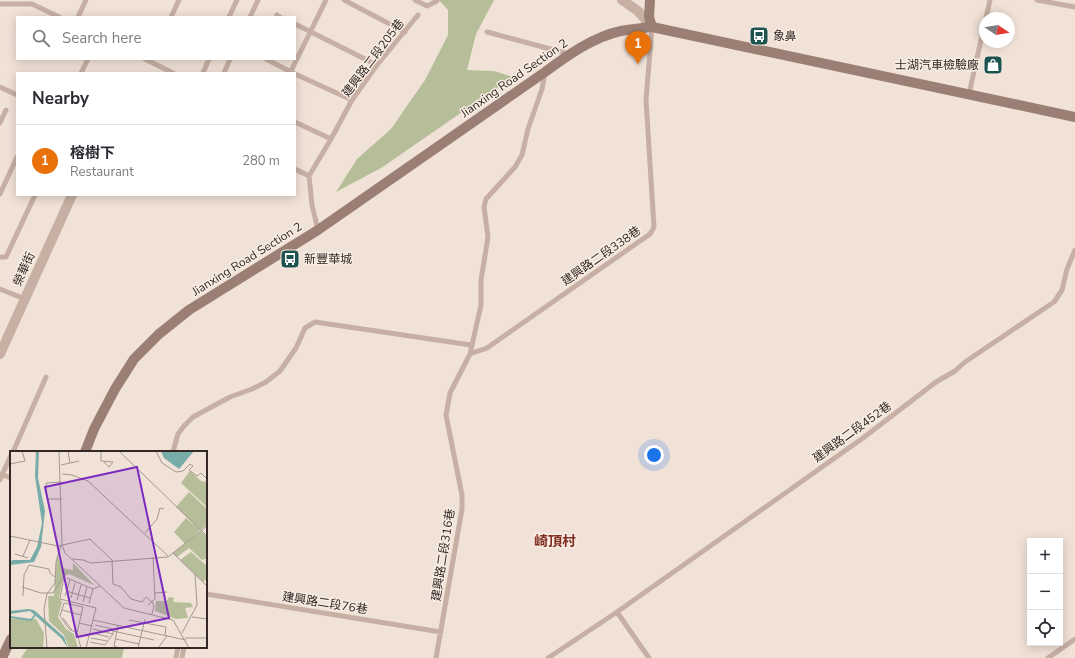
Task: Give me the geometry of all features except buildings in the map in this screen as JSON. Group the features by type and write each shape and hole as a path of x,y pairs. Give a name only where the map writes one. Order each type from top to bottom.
{"street":[{"path":"622,0 638,11 652,27"},
{"path":"650,0 649,17 652,27"},
{"name":"Jianxing Road Section 2","path":"85,451 94,429 115,389 134,359 159,334 189,310 318,230 569,54 594,41 621,31 652,27 1075,117"},
{"name":"榮華街","path":"0,354 72,196"},
{"path":"2,658 10,641"}],"lane":[{"path":"78,16 86,0"},
{"path":"171,16 179,0"},
{"path":"229,16 237,0"},
{"path":"250,16 258,0"},
{"path":"292,72 326,0"},
{"path":"344,0 405,32"},
{"path":"415,0 427,6 437,0"},
{"path":"987,12 990,0"},
{"path":"1037,0 1075,7"},
{"path":"0,4 34,2 57,16"},
{"name":"建興路二段205巷","path":"309,176 352,100 377,65 418,15"},
{"path":"296,24 377,65"},
{"name":"建興路二段338巷","path":"470,354 487,348 650,234 654,227 646,100 652,27"},
{"path":"487,32 569,54"},
{"path":"969,94 979,48"},
{"path":"82,72 88,60"},
{"path":"148,60 170,72"},
{"path":"203,72 209,60"},
{"path":"224,72 230,60"},
{"path":"268,60 290,72"},
{"name":"建興路二段316巷","path":"436,658 462,509 462,495 446,415 450,393 470,354 481,305 481,280 488,246 484,207 486,199 515,167 522,155 528,130 542,88 545,72"},
{"path":"296,75 352,100"},
{"path":"0,87 16,95"},
{"path":"0,123 6,110"},
{"path":"296,122 331,139"},
{"path":"0,194 16,158"},
{"path":"296,170 309,176 312,205 318,230"},
{"path":"3,257 34,196"},
{"name":"建興路二段452巷","path":"548,658 617,612 862,438 936,382 955,371 965,362 1054,302 1062,290 1067,269 1075,250"},
{"path":"0,288 25,299"},
{"path":"173,451 178,434 193,417 230,397 266,382 280,371 296,348 305,328 315,322 471,345"},
{"path":"12,451 46,377"},
{"path":"0,480 1,474 10,458"},
{"name":"建興路二段76巷","path":"207,594 441,632"},
{"path":"617,612 649,658"},
{"path":"1048,658 1075,640"},
{"path":"176,658 178,648"},
{"path":"182,658 184,648"}],"green space":[{"path":"439,0 494,0 476,34 467,70 494,71 513,77 381,168 336,192 357,159 391,129 425,80 448,35 448,10"},
{"path":"27,648 124,648 122,658 21,658"}],"place":[{"name":"象鼻","path":"759,36"},
{"name":"榕樹下","path":"638,64"},
{"name":"士湖汽車檢驗廠","path":"993,65"},
{"name":"新豐華城","path":"290,259"}],"district":[{"name":"崎頂村","path":"555,541"}]}
